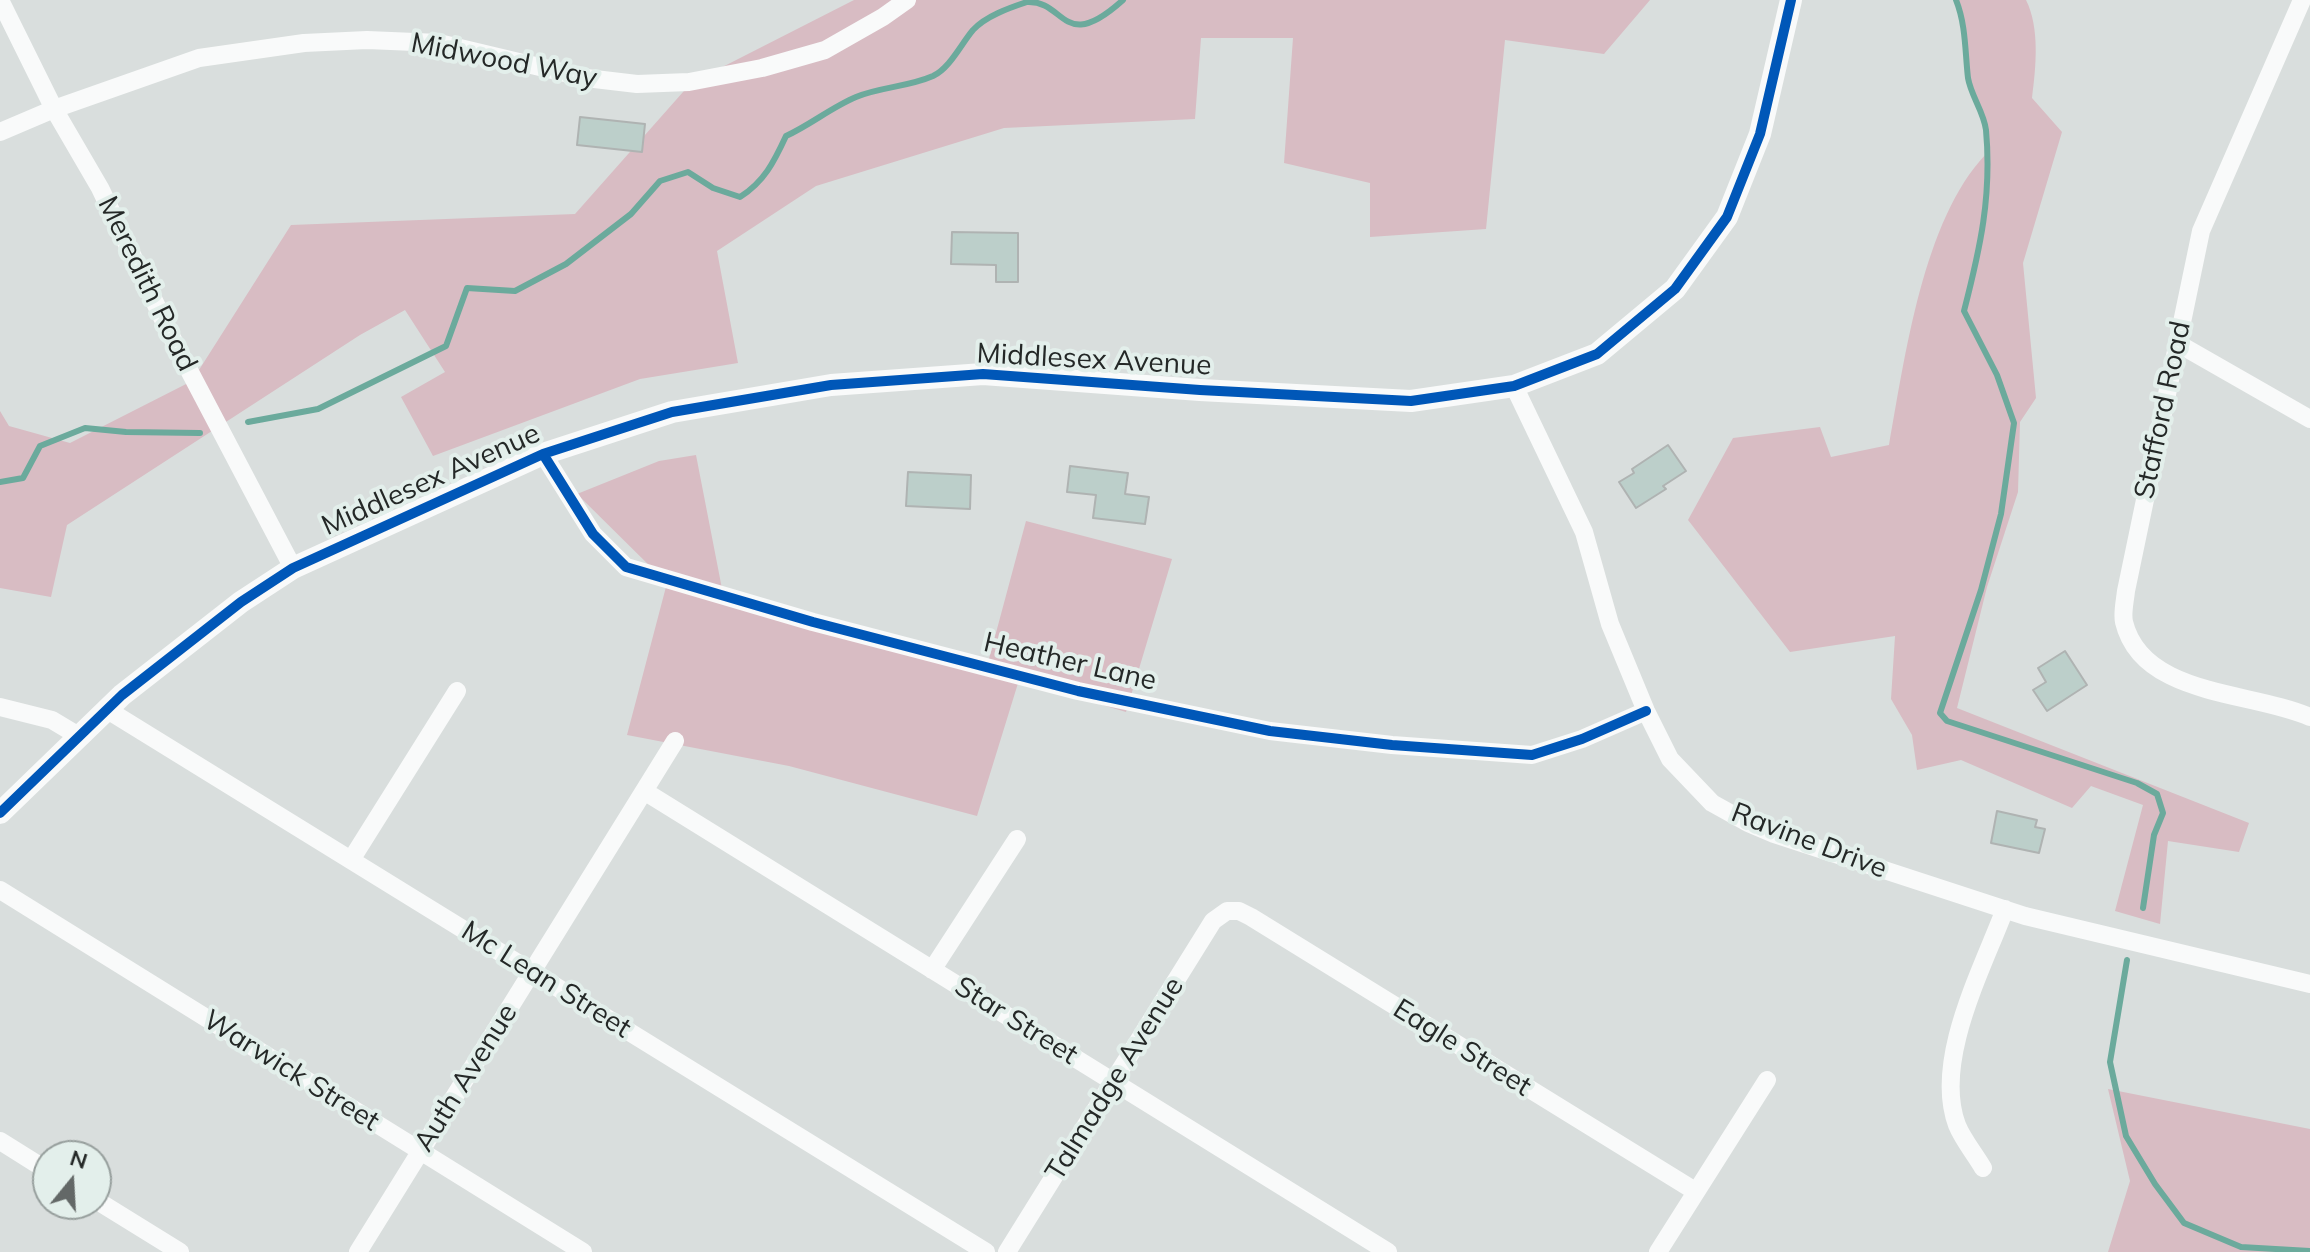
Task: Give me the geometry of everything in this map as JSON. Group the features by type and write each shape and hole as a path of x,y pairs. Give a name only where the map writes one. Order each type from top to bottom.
{"street":[{"name":"Meredith Road","path":"0,0 54,109 100,188 170,334 293,568"},
{"name":"Midwood Way","path":"0,132 54,109 199,58 304,43 367,40 439,43 586,78 637,84 689,82 762,68 825,50 907,0"},
{"name":"Middlesex Avenue","path":"0,813 106,709 241,602 293,568 543,454 672,412 831,385 983,374 1411,401 1514,386 1597,354 1675,289 1727,217 1760,134 1791,0"},
{"name":"Stafford Road","path":"2302,0 2201,231 2126,591 2123,619 2133,645 2149,663 2174,678 2310,717"},
{"path":"2177,343 2310,419"},
{"name":"Ravine Drive","path":"1514,386 1584,532 1610,624 1646,711 1670,759 1712,803 1748,823 2005,909 2310,984"},
{"name":"Heather Lane","path":"543,454 593,534 626,567 813,622 1078,691 1270,731 1392,745 1532,755 1582,739 1646,711"},
{"path":"351,860 457,691"},
{"path":"0,707 52,720 77,735"},
{"name":"Mc Lean Street","path":"106,709 986,1252"},
{"name":"Auth Avenue","path":"358,1252 675,741"},
{"name":"Star Street","path":"644,791 1388,1252"},
{"path":"932,970 1017,839"},
{"name":"Warwick Street","path":"0,890 583,1252"},
{"path":"1983,1168 1957,1126 1951,1097 1953,1055 2005,909"},
{"name":"Talmadge Avenue","path":"1007,1252 1213,921 1227,911"},
{"name":"Eagle Street","path":"1227,911 1239,911 1251,917 1695,1191"},
{"path":"1658,1252 1767,1080"},
{"path":"0,1141 32,1161"},
{"path":"112,1210 180,1252"}],"shaded area":[{"path":"854,0 1650,0 1604,54 1505,40 1486,229 1370,237 1370,183 1284,163 1293,38 1201,38 1195,119 1004,128 816,186 717,251 738,363 640,379 433,456 401,397 445,372 405,310 360,335 67,525 51,597 0,588 0,411 9,426 70,443 192,381 291,225 575,214 691,83"},
{"path":"1956,0 2026,0 2035,35 2032,98 2062,132 2023,263 2036,398 2020,422 2018,492 1987,587 1957,708 2249,823 2239,852 2168,841 2160,924 2115,911 2143,805 2091,786 2072,808 1961,760 1917,770 1912,735 1891,699 1895,636 1790,652 1688,520 1733,438 1820,427 1831,457 1889,445 1910,332 1932,252 1964,182 1986,154 1986,127 1969,82 1962,16"},
{"path":"696,455 724,599 986,670 1026,521 1172,559 1126,712 1019,680 977,816 789,766 627,735 667,583 577,494 659,461"},
{"path":"2108,1089 2310,1129 2310,1252 2108,1252 2130,1181"}],"building":[{"path":"580,117 645,124 642,152 577,145"},
{"path":"952,232 1018,233 1018,282 996,282 996,265 951,264"},
{"path":"1668,445 1686,471 1663,486 1666,489 1636,508 1619,482 1634,473 1632,469"},
{"path":"1070,466 1128,473 1125,494 1149,497 1145,524 1093,518 1096,495 1067,492"},
{"path":"908,472 971,475 970,509 906,506"},
{"path":"2065,651 2087,685 2047,711 2033,690 2046,682 2038,668"},
{"path":"1997,811 2037,820 2035,827 2045,829 2039,853 1991,843"}],"waterway":[{"path":"248,422 318,409 446,346 467,288 515,291 566,264 631,214 660,181 688,172 713,188 740,197 768,171 786,136 856,97 933,76 950,62 973,30 998,13 1027,2 1040,4 1067,21 1088,23 1123,0"},
{"path":"1956,0 1963,29 1968,78 1985,123 1987,154 1983,222 1964,311 1997,375 2014,423 2001,514 1981,590 1940,713 1947,721 2137,783 2157,794 2163,813 2154,835 2143,908"},
{"path":"0,482 23,478 40,446 85,428 200,433"},
{"path":"2127,960 2110,1062 2126,1136 2155,1184 2184,1223 2241,1247 2310,1251"}],"cycle path":[{"path":"0,813 122,695 241,602 293,568 543,454 672,412 831,385 983,374 1411,401 1514,386 1597,354 1675,289 1727,217 1760,134 1791,0"},
{"path":"543,454 593,534 626,567 813,622 1078,691 1270,731 1392,745 1532,755 1582,739 1646,711"}]}
